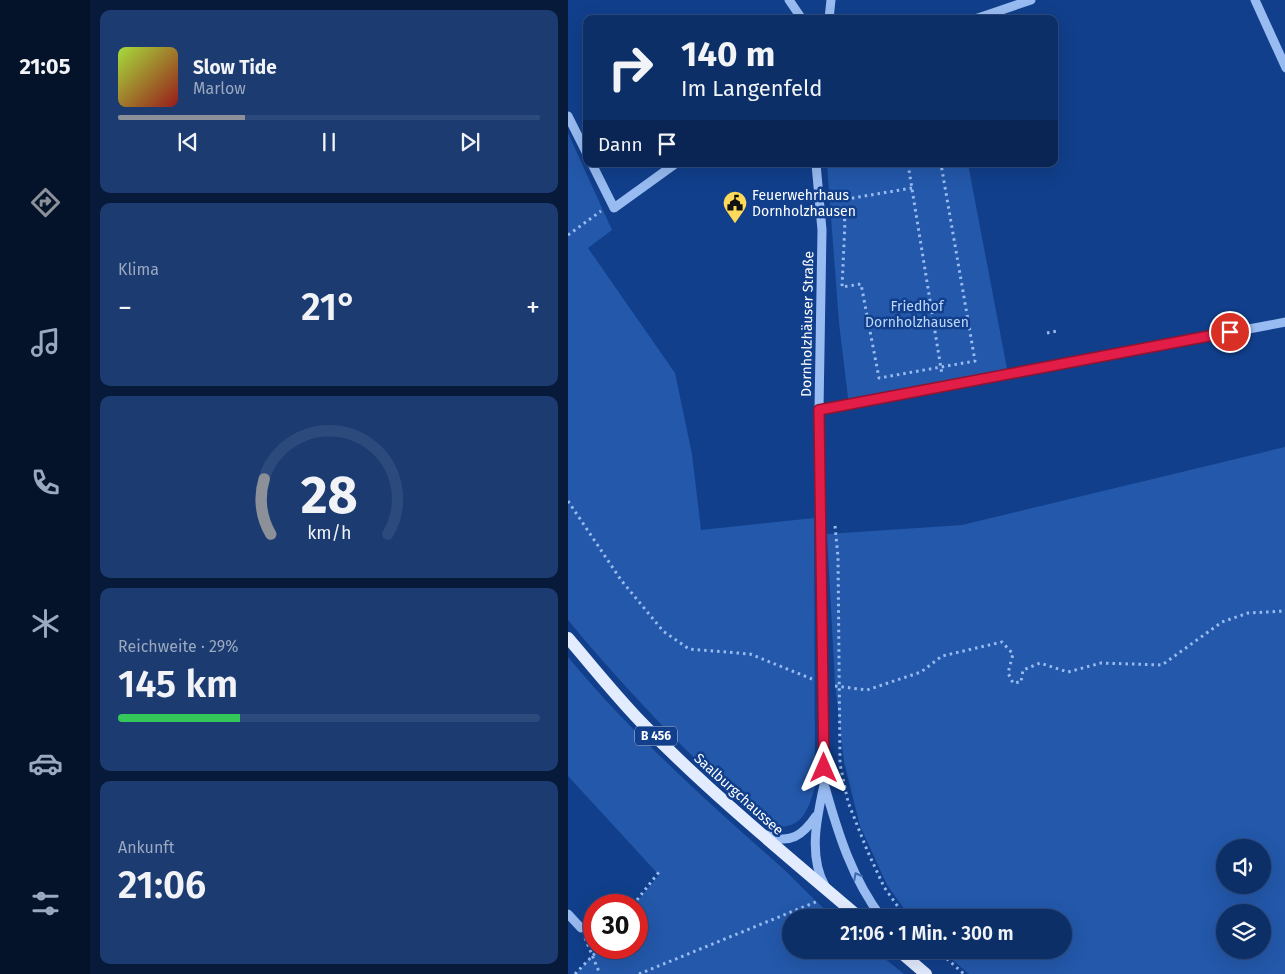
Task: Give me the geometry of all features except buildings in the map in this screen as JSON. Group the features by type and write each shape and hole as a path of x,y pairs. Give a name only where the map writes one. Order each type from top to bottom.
{"main road":[{"name":"Saalburgchaussee","path":"568,638 640,721 751,827 849,909"},
{"path":"909,959 926,973"}],"street":[{"path":"789,0 799,15"},
{"path":"829,15 831,0"},
{"path":"985,15 1018,2 1031,0"},
{"path":"1255,0 1286,68"},
{"path":"568,116 583,146"},
{"path":"594,167 614,208 671,167"},
{"name":"Dornholzhäuser Straße","path":"816,167 822,230 819,410 824,785 818,814 817,866 820,878 833,895"},
{"path":"819,410 1286,322"},
{"name":"Dornholzhäuser Straße","path":"824,785 845,854 875,909"},
{"name":"Dornholzhäuser Straße","path":"751,827 779,840 792,838 807,830 818,814"},
{"path":"568,914 581,928"},
{"path":"914,959 926,973"}],"path":[{"path":"908,167 944,386"},
{"path":"912,188 841,200 845,222 842,287 861,284 879,378 975,361 942,167"},
{"path":"568,235 601,211 614,208"},
{"path":"1047,333 1057,331"},
{"path":"568,501 621,580 663,631 689,649 750,654 838,687 867,690 921,672 942,656 1002,642 1013,654 1008,673 1012,683 1021,682 1023,670 1040,663 1068,672 1101,663 1162,665 1222,622 1248,613 1286,611"},
{"path":"834,518 838,557 840,764 848,802 884,886 900,909"},
{"path":"642,894 659,872"},
{"path":"639,974 833,895"},
{"path":"581,928 583,933"},
{"path":"576,974 591,959"},
{"path":"592,959 600,974"},
{"path":"947,959 964,974"}],"green space":[{"path":"568,133 612,230 588,248 675,373 692,454 701,530 814,518 815,787 800,820 786,826 765,826 688,752 639,701 568,620"},
{"name":"Friedhof Dornholzhausen","path":"827,167 969,167 1009,379 849,406 839,323"},
{"path":"1285,447 1285,974 969,974 952,959 1072,959 1072,909 904,909 887,885 860,826 844,762 835,684 827,534 962,525"},
{"path":"568,657 617,712 669,765 825,909 782,909 782,959 885,959 904,974 576,974 589,959 648,959 648,894 643,894 659,875 568,776"}],"place":[{"name":"Feuerwehrhaus Dornholzhausen","path":"735,224"}],"route":[{"path":"824,768 819,410 1230,332"}]}
